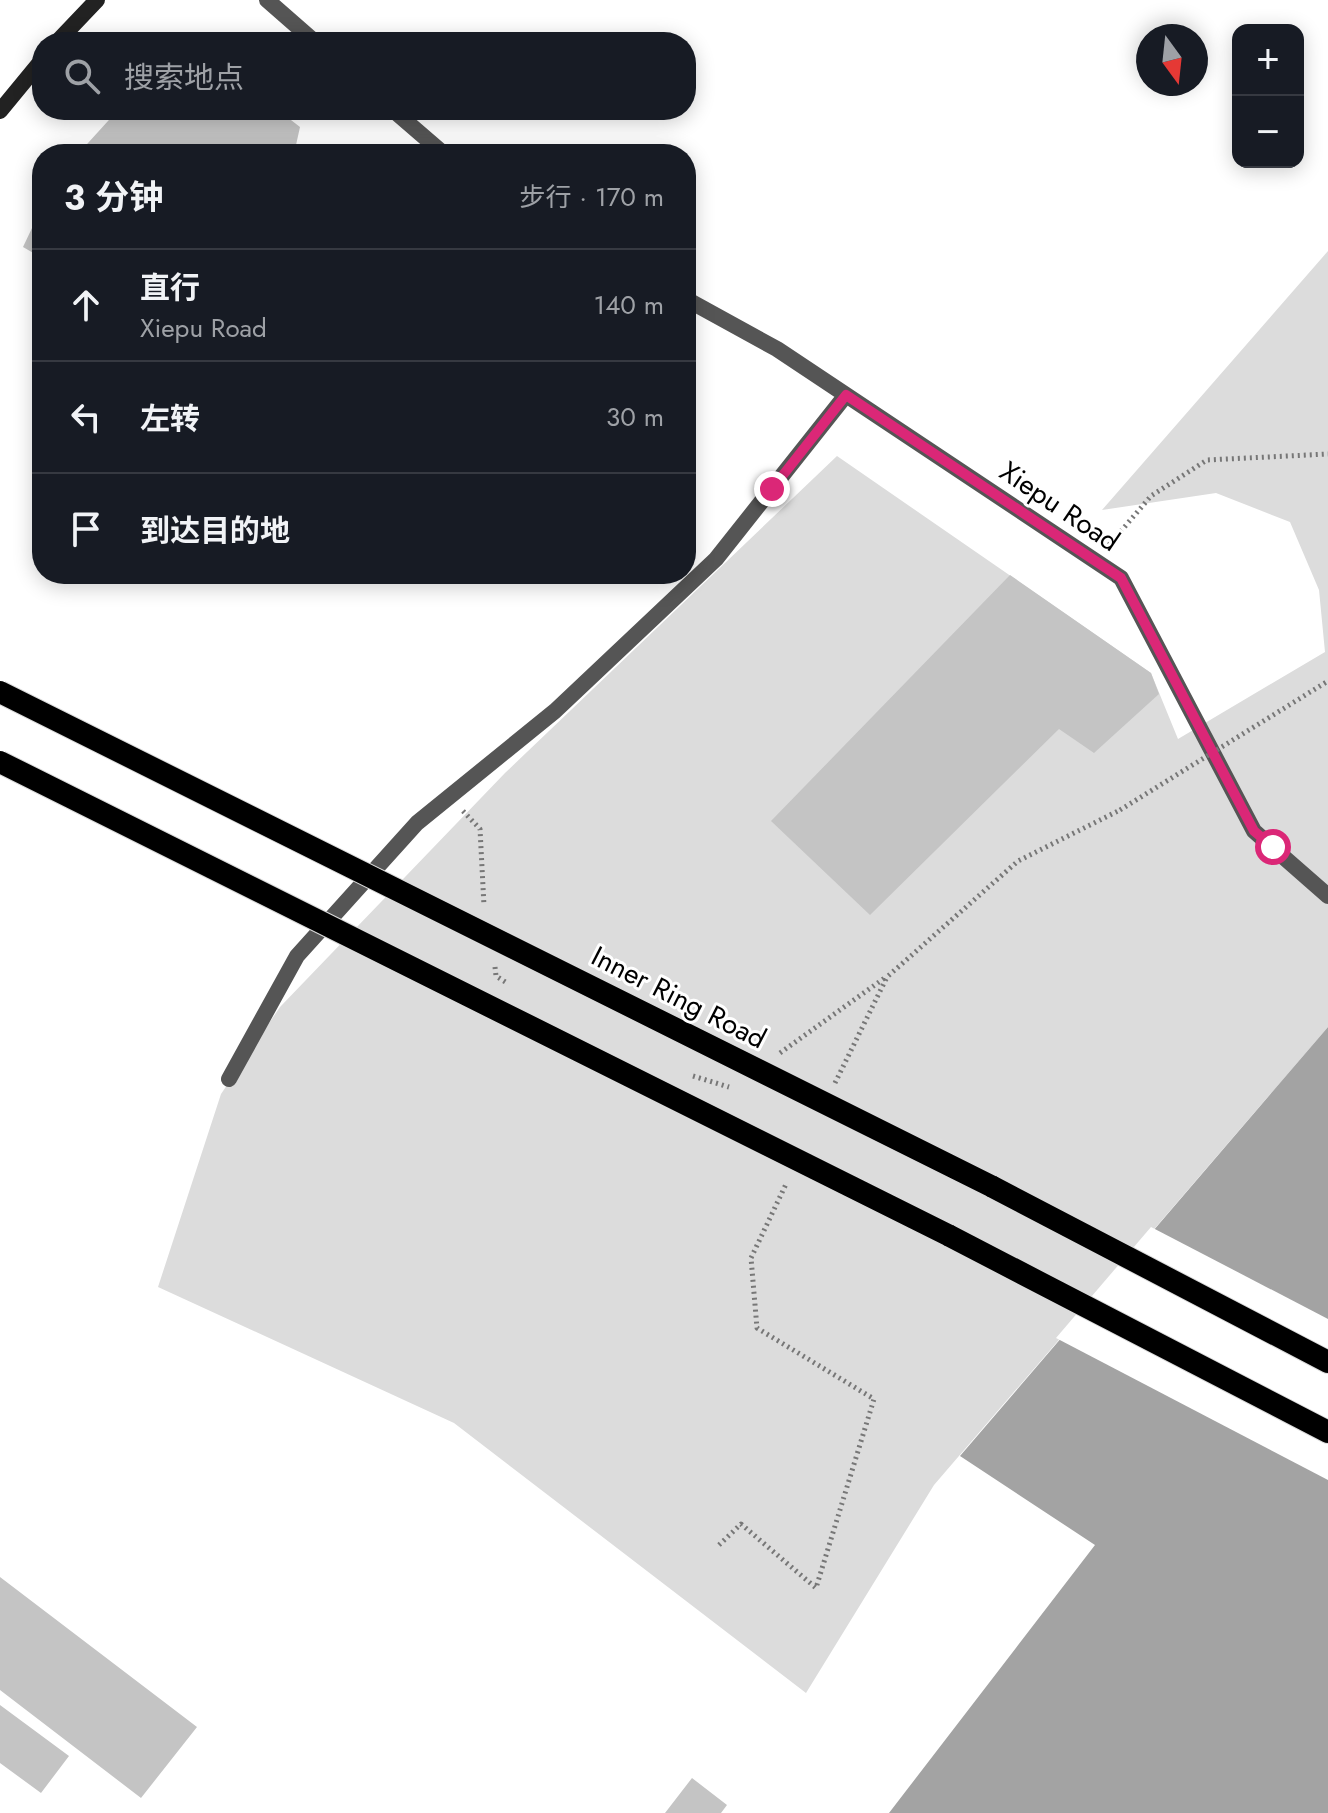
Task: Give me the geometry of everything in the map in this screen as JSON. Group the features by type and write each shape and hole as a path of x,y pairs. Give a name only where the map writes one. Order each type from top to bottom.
{"highway":[{"name":"Inner Ring Road","path":"0,692 991,1186 1328,1362"},
{"path":"0,762 948,1235 1328,1432"}],"main road":[{"path":"67,32 97,0"},
{"path":"0,111 32,72"}],"street":[{"path":"267,0 304,32"},
{"path":"405,120 432,144"},
{"name":"Xiepu Road","path":"696,304 777,349 1121,578 1254,831 1328,896"},
{"path":"696,578 716,559 846,395"},
{"path":"229,1079 297,956 417,823 555,711 690,584"}],"path":[{"path":"1096,561 1151,496 1207,460 1328,455"},
{"path":"1120,810 1328,681"}],"shaded area":[{"path":"1328,251 1328,1027 934,1485 806,1693 454,1423 158,1287 221,1094 280,1007 505,773 837,456 1151,673 1178,739 1325,652 1319,590 1290,522 1216,493 1102,510"},
{"path":"1328,1027 1328,1813 889,1813 1095,1545 960,1456"}],"pier":[{"path":"1151,1227 1328,1319 1328,1480 1056,1338"}],"building":[{"path":"109,120 291,120 300,127 296,144 87,144"},
{"path":"32,228 32,252 23,247"},
{"path":"1010,575 1151,673 1159,694 1094,753 1059,729 870,915 771,821"},
{"path":"0,1577 197,1727 141,1798 0,1690"},
{"path":"0,1705 69,1756 41,1793 0,1763"},
{"path":"692,1778 727,1805 721,1813 665,1813"}],"route":[{"path":"772,489 846,395 1121,578 1254,831 1273,847"}]}
